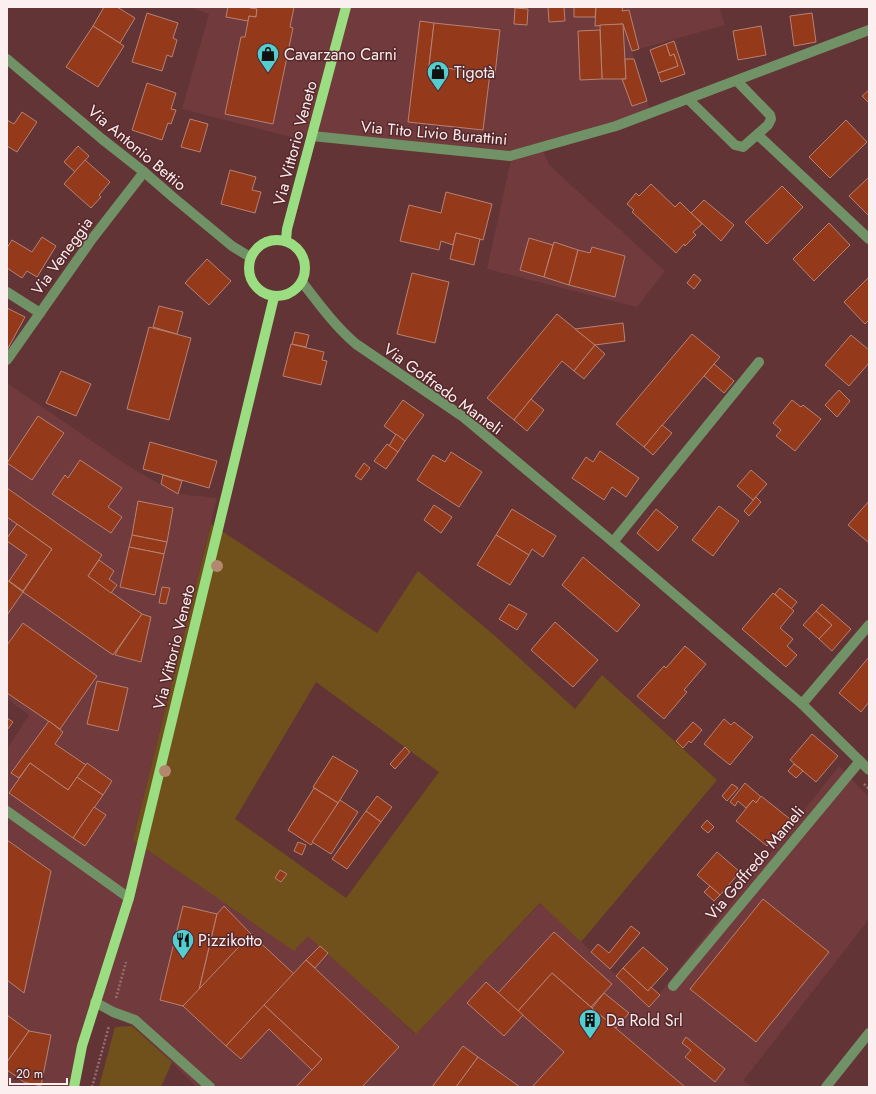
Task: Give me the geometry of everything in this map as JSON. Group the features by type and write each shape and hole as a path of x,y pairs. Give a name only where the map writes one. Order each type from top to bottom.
{"main road":[{"name":"Via Vittorio Veneto","path":"286,240 287,229 346,7"},
{"path":"275,239 286,240 297,247 304,257 306,270 302,282 295,290 285,295 274,296 266,294 258,290 252,283 248,266 250,257 256,248 265,242 275,239"},
{"name":"Via Vittorio Veneto","path":"74,1087 82,1046 129,898 274,296"}],"street":[{"name":"Via Tito Livio Burattini","path":"312,136 510,156 616,126 869,30"},
{"name":"Via Antonio Bettio","path":"7,59 226,241 250,257"},
{"path":"688,99 737,147 746,146 770,123 771,117 737,80"},
{"path":"758,135 869,239"},
{"name":"Via Veneggia","path":"7,360 92,239 144,172"},
{"name":"Via Goffredo Mameli","path":"302,282 346,336 462,416 613,542 802,704 869,770"},
{"path":"7,292 40,313"},
{"path":"613,542 758,362"},
{"path":"802,704 869,625"},
{"name":"Via Goffredo Mameli","path":"673,986 860,761"},
{"path":"7,811 129,898"},
{"path":"95,1002 113,1012 135,1020 210,1087"},
{"path":"826,1087 869,1032"}],"shaded area":[{"path":"189,7 719,7 725,25 632,51 650,110 606,126 540,144 549,165 665,271 637,307 487,269 513,151 305,134 303,140 182,109 209,14"},
{"path":"7,383 133,469 178,494 217,498 133,840 294,950 308,935 415,1034 541,903 649,1007 839,766 869,797 869,919 743,1081 752,1087 196,1087 162,1052 133,1026 95,1006 74,1087 7,1087 7,749 29,715 7,699"},
{"path":"211,524 377,633 418,571 495,636 575,709 602,675 717,780 581,942 540,903 416,1034 308,936 294,951 133,840","holes":["316,682 439,772 346,898 235,819"]},
{"path":"132,1026 172,1062 161,1087 99,1087 115,1027"}],"building":[{"path":"104,7 117,7 135,18 120,43 93,26"},
{"path":"228,7 246,7 257,9 256,17 249,16 248,21 226,17"},
{"path":"246,7 294,7 290,27 293,28 273,124 225,114 241,37 245,37 249,16 256,17 257,9"},
{"path":"548,7 564,7 565,21 549,22"},
{"path":"574,7 596,7 595,17 574,17"},
{"path":"596,7 623,7 622,11 629,10 639,49 632,51 623,24 595,26"},
{"path":"515,8 528,9 527,25 514,24"},
{"path":"147,13 178,23 173,38 177,40 172,57 167,55 162,71 132,62"},
{"path":"812,13 816,42 794,46 790,16"},
{"path":"420,21 434,23 429,66 490,73 483,130 408,122"},
{"path":"434,23 500,30 495,74 429,66"},
{"path":"623,24 626,79 602,79 600,25"},
{"path":"93,26 124,46 98,87 66,67"},
{"path":"761,26 766,55 738,60 733,31"},
{"path":"600,30 602,79 580,80 578,31"},
{"path":"674,41 685,74 661,82 658,73 678,66 674,54 670,56 666,44"},
{"path":"666,44 670,56 674,54 678,66 658,73 650,50"},
{"path":"625,59 634,59 647,101 632,106 622,79 626,79"},
{"path":"147,83 176,93 171,109 176,110 171,124 168,123 162,140 132,130"},
{"path":"869,90 869,103 862,96"},
{"path":"22,112 37,122 17,152 7,146 7,120 14,124"},
{"path":"190,119 208,124 200,152 181,147"},
{"path":"846,120 867,142 830,178 809,157"},
{"path":"78,146 89,156 75,172 64,162"},
{"path":"85,160 110,182 99,195 101,197 91,208 64,184"},
{"path":"230,170 256,177 252,190 261,192 255,213 221,204"},
{"path":"869,177 869,216 849,196"},
{"path":"651,184 675,207 680,202 702,224 693,232 696,235 685,246 684,244 676,253 632,212 634,210 627,204 636,193 639,196"},
{"path":"782,186 803,207 767,244 745,222"},
{"path":"446,192 492,204 483,240 456,233 453,245 441,241 439,250 400,241 409,205 441,213"},
{"path":"704,200 734,225 721,241 691,213"},
{"path":"829,223 850,245 814,281 793,259"},
{"path":"456,233 480,239 474,265 450,259"},
{"path":"42,237 56,246 37,277 27,271 22,278 7,268 7,248 12,240 32,252"},
{"path":"529,238 553,245 544,277 520,270"},
{"path":"554,242 578,250 569,285 544,277"},
{"path":"592,247 625,256 615,297 569,285 578,250 590,253"},
{"path":"207,259 231,281 209,305 185,283"},
{"path":"412,273 449,282 435,343 397,334"},
{"path":"694,274 701,280 694,289 687,283"},
{"path":"869,277 869,320 865,324 844,302"},
{"path":"159,306 183,312 177,334 153,327"},
{"path":"7,308 25,317 7,350"},
{"path":"557,314 595,345 574,371 562,361 514,420 487,398"},
{"path":"623,323 625,341 595,345 575,329"},
{"path":"149,327 191,338 169,420 127,409"},
{"path":"295,332 309,335 306,347 292,344"},
{"path":"692,334 720,357 644,447 616,424"},
{"path":"851,335 869,350 869,363 849,386 825,365"},
{"path":"291,344 324,352 322,360 327,361 321,385 283,376"},
{"path":"595,345 605,354 584,379 574,371"},
{"path":"714,364 734,381 724,393 704,376"},
{"path":"61,371 91,384 76,416 46,403"},
{"path":"839,390 850,401 837,417 825,405"},
{"path":"531,399 544,410 527,431 514,420"},
{"path":"403,400 424,415 405,441 384,426"},
{"path":"792,400 801,407 803,405 821,419 795,451 776,436 781,430 773,423"},
{"path":"38,416 64,433 32,480 7,463"},
{"path":"662,425 672,433 653,455 644,447"},
{"path":"396,434 405,441 398,452 389,446"},
{"path":"150,442 217,461 209,488 143,469"},
{"path":"387,444 398,452 386,469 374,461"},
{"path":"600,451 639,478 626,497 612,487 604,500 572,478 586,457 593,462"},
{"path":"451,452 482,472 459,507 417,480 433,455 445,462"},
{"path":"80,460 122,488 108,507 122,517 111,533 52,494 65,475 68,478"},
{"path":"364,463 370,468 361,480 355,476"},
{"path":"751,470 767,484 753,500 737,486"},
{"path":"163,475 182,481 178,494 161,484"},
{"path":"7,488 102,555 88,576 142,614 113,655 23,592 52,549 7,517"},
{"path":"756,497 761,502 749,516 744,511"},
{"path":"138,501 173,508 167,542 132,535"},
{"path":"869,501 869,543 848,525"},
{"path":"434,505 452,517 441,533 424,520"},
{"path":"719,506 739,521 713,556 692,540"},
{"path":"512,509 556,536 543,557 532,549 529,555 496,535"},
{"path":"656,509 678,527 658,551 637,533"},
{"path":"17,524 52,549 23,591 9,581 27,555 7,541 7,538"},
{"path":"132,535 167,542 164,554 129,547"},
{"path":"496,535 529,555 510,585 477,565"},
{"path":"129,547 164,554 155,595 120,587"},
{"path":"583,557 640,605 617,632 562,585"},
{"path":"99,560 114,571 109,579 117,585 111,593 88,576"},
{"path":"7,580 23,592 7,615"},
{"path":"162,587 170,588 166,604 159,603"},
{"path":"780,588 797,602 791,609 775,594"},
{"path":"773,593 794,611 780,628 793,639 787,646 797,655 786,667 742,629"},
{"path":"509,604 527,614 517,630 499,619"},
{"path":"822,604 851,629 832,651 819,639 832,625 816,611"},
{"path":"816,611 832,625 819,639 803,625"},
{"path":"142,614 151,617 141,662 115,655 118,649"},
{"path":"555,622 598,660 573,687 531,650"},
{"path":"23,623 97,676 60,729 7,693 7,645"},
{"path":"685,646 706,664 684,690 687,692 664,719 637,696 664,666 666,668"},
{"path":"869,657 869,702 861,712 839,693"},
{"path":"97,681 128,688 118,731 87,724"},
{"path":"7,718 13,722 7,730"},
{"path":"724,719 731,725 734,722 753,737 730,765 704,744"},
{"path":"49,721 63,732 55,744 86,765 68,790 30,763 19,778 11,773"},
{"path":"693,722 702,730 691,743 689,741 683,748 676,741"},
{"path":"812,734 838,756 816,782 790,760"},
{"path":"405,747 410,752 395,769 390,764"},
{"path":"333,756 358,771 338,803 313,787"},
{"path":"30,763 68,790 77,777 103,795 73,838 9,793"},
{"path":"87,763 112,781 103,795 77,777"},
{"path":"794,764 803,771 796,778 788,771"},
{"path":"745,783 761,797 756,803 753,800 746,808 738,801 735,806 730,802"},
{"path":"732,784 738,788 727,801 722,796"},
{"path":"314,788 338,803 311,845 288,830"},
{"path":"377,796 392,807 381,822 366,811"},
{"path":"761,796 790,819 767,846 736,821 753,800 756,803"},
{"path":"340,800 358,812 331,854 312,842"},
{"path":"94,807 106,815 85,846 73,838"},
{"path":"366,811 381,822 347,869 332,859"},
{"path":"707,820 714,827 708,833 701,827"},
{"path":"7,840 51,871 24,993 7,980"},
{"path":"298,842 306,845 302,855 294,851"},
{"path":"717,852 740,872 720,895 697,875"},
{"path":"280,870 287,874 281,882 275,878"},
{"path":"710,886 720,895 714,901 704,892"},
{"path":"763,899 829,952 756,1042 690,989"},
{"path":"183,906 217,914 199,990 183,1006 160,1000"},
{"path":"224,906 251,934 199,990 217,914"},
{"path":"631,926 640,933 610,969 591,952 598,944 609,953"},
{"path":"554,932 612,984 591,1007 552,973 518,1011 498,993"},
{"path":"251,934 294,974 226,1046 183,1006"},
{"path":"320,946 328,953 315,968 306,960"},
{"path":"643,947 668,969 648,991 623,968"},
{"path":"306,960 399,1047 362,1087 296,1087 322,1059 264,1005"},
{"path":"623,968 648,991 651,987 660,995 649,1007 616,976"},
{"name":"Da Rold Srl","path":"552,973 685,1087 532,1087 564,1052 518,1011"},
{"path":"486,982 523,1015 504,1036 467,1003"},
{"path":"604,993 629,1013 616,1028 592,1008"},
{"path":"264,1005 322,1059 312,1070 269,1029 241,1059 226,1046"},
{"path":"7,1015 29,1031 7,1062"},
{"path":"29,1031 51,1035 41,1086 24,1082 7,1070 7,1062"},
{"path":"686,1037 725,1069 715,1082 685,1057 691,1050 682,1043"},
{"path":"463,1046 478,1057 456,1087 432,1087"},
{"path":"478,1057 520,1087 456,1087"}],"place":[{"name":"Cavarzano Carni","path":"268,74"},
{"name":"Tigotà","path":"438,92"},
{"name":"Pizzikotto","path":"183,960"},
{"name":"Da Rold Srl","path":"590,1040"}]}
